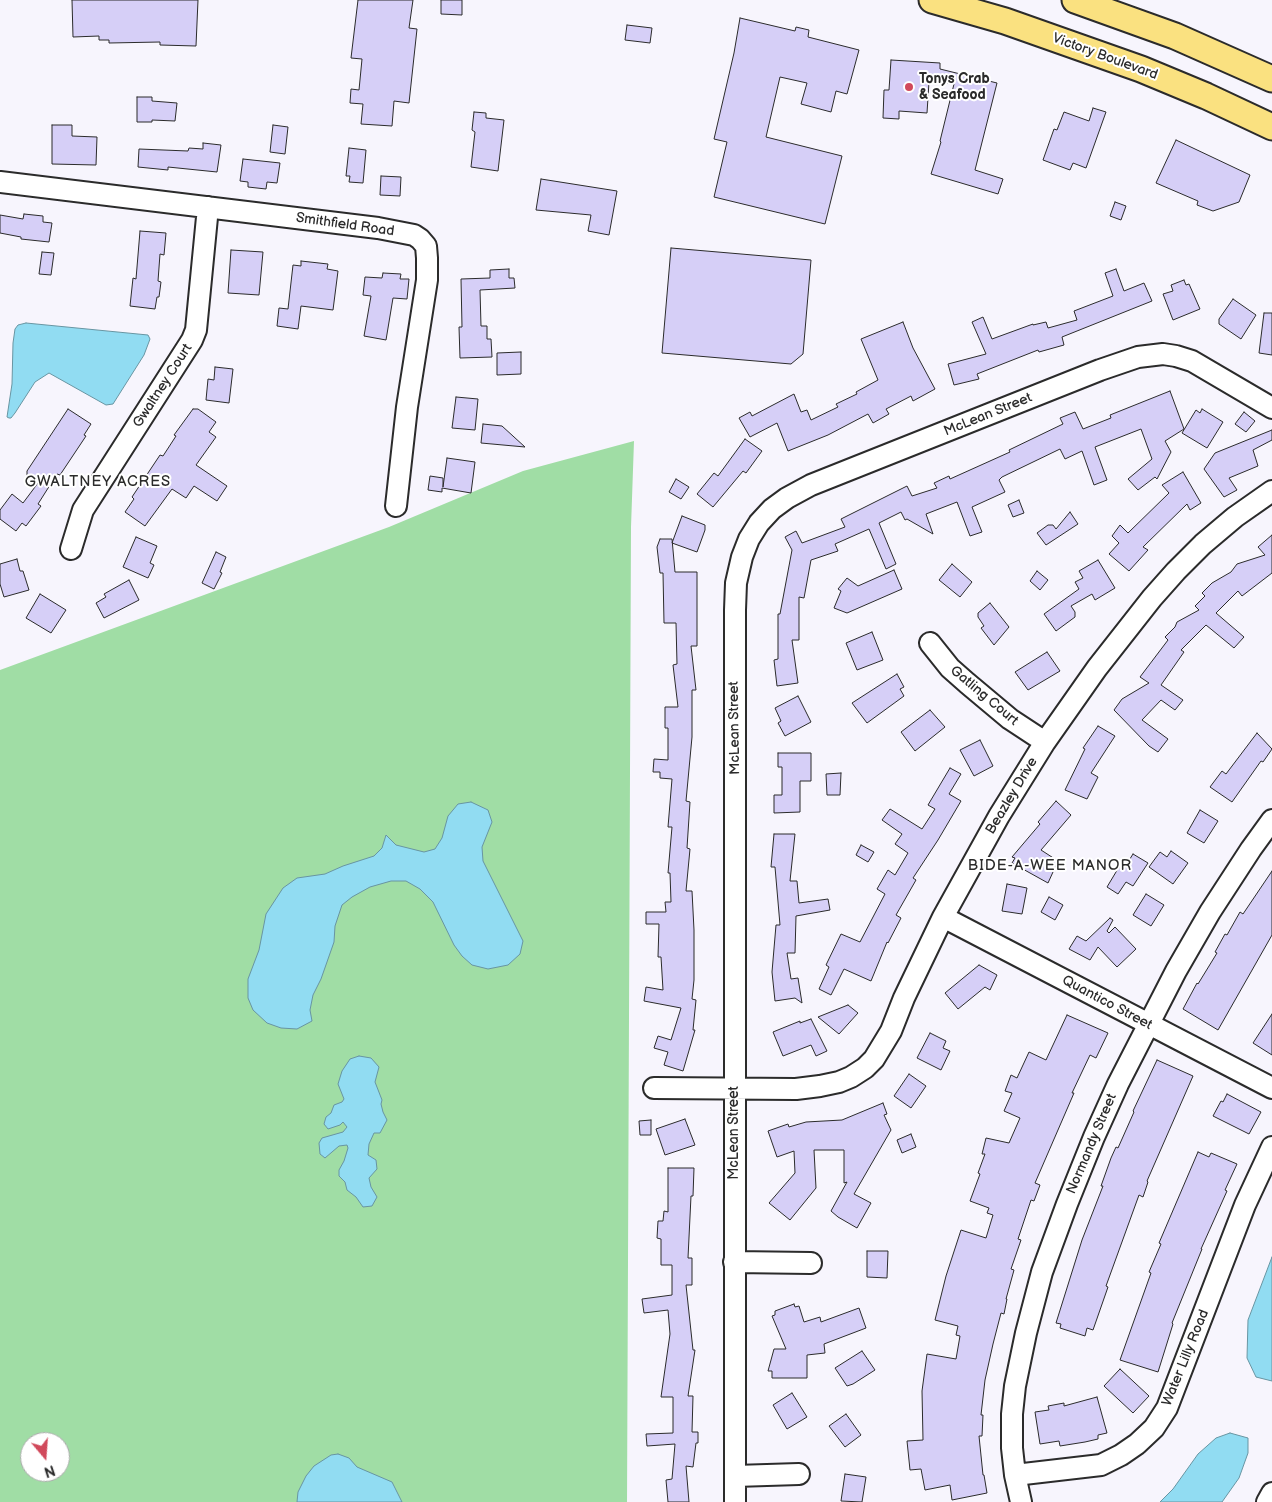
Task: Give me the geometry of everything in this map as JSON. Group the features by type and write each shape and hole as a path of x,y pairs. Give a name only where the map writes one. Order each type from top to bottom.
{"main road":[{"name":"Victory Boulevard","path":"932,0 1005,21 1104,55 1206,96 1272,127"},
{"path":"1075,0 1175,36 1272,79"}],"street":[{"name":"Smithfield Road","path":"0,182 378,228 414,235 420,239 426,246 427,280 407,407 396,506"},
{"name":"Gwaltney Court","path":"71,549 83,510 192,340 196,330 208,207"},
{"name":"McLean Street","path":"735,1502 734,610 736,583 749,538 759,523 780,503 811,485 1100,370 1138,357 1162,354 1192,361 1272,408"},
{"name":"Beazley Drive","path":"654,1088 796,1088 820,1086 851,1077 865,1068 874,1059 891,1031 916,972 943,917 999,816 1045,742 1097,668 1176,570 1235,517 1272,492"},
{"name":"Gatling Court","path":"930,642 950,668 967,683 1010,719 1045,742"},
{"name":"Normandy Street","path":"1021,1502 1012,1448 1012,1414 1016,1386 1026,1333 1042,1272 1067,1204 1094,1137 1176,971 1210,912 1272,820"},
{"name":"Quantico Street","path":"943,917 1272,1088"},
{"name":"Water Lilly Road","path":"1015,1475 1100,1465 1122,1455 1154,1428 1167,1408 1245,1205 1272,1147"},
{"path":"734,1262 811,1263"},
{"path":"735,1476 799,1474"},
{"path":"1267,1502 1272,1493"}],"green space":[{"path":"634,441 631,527 627,1502 0,1502 0,670 389,527 523,471"}],"water":[{"path":"26,323 148,335 150,339 144,355 113,404 106,405 49,373 35,382 15,413 9,418 7,417 12,384 15,329 18,325"},
{"path":"471,802 488,810 492,822 482,847 483,861 523,941 520,954 508,965 488,969 472,965 454,945 433,902 420,889 406,881 391,881 370,887 342,905 335,926 334,942 321,979 313,995 310,1010 312,1021 297,1029 281,1028 267,1023 253,1010 248,998 248,979 259,950 266,914 283,888 297,878 325,874 374,856 382,848 386,835 396,845 424,852 435,849 442,838 448,816 458,804"},
{"path":"359,1056 371,1058 379,1067 375,1082 387,1120 380,1133 374,1133 369,1144 368,1155 376,1160 377,1169 369,1178 371,1187 377,1197 372,1206 363,1207 356,1197 347,1190 345,1182 339,1176 339,1170 348,1148 347,1145 339,1146 325,1158 320,1154 319,1143 322,1138 343,1132 347,1127 343,1122 328,1129 324,1124 334,1105 342,1102 344,1099 338,1084 342,1071 350,1059"},
{"path":"1272,1257 1272,1381 1256,1377 1247,1358 1248,1320"},
{"path":"1230,1433 1248,1438 1248,1453 1239,1478 1222,1502 1160,1502 1173,1489 1198,1454 1216,1438"},
{"path":"338,1454 349,1458 357,1467 392,1482 402,1502 297,1502 298,1492 306,1476 314,1466 331,1455"}],"building":[{"path":"72,0 198,0 196,46 160,45 160,42 109,43 109,40 99,40 99,36 73,37"},
{"path":"358,0 413,0 409,28 417,29 409,103 394,101 392,126 361,124 363,104 350,103 351,89 359,90 362,59 351,58"},
{"path":"441,0 462,0 462,15 441,14"},
{"path":"740,18 795,31 796,27 809,30 808,37 859,50 847,94 836,91 831,112 801,104 807,83 780,77 766,137 842,156 825,224 714,197 727,142 714,139"},
{"path":"627,25 652,28 650,43 625,40"},
{"path":"891,60 940,63 940,69 997,83 975,170 1003,179 998,194 931,174 941,142 954,84 929,82 927,113 899,111 899,119 883,118 884,90 889,90"},
{"path":"137,97 152,97 152,101 177,103 175,121 152,120 152,122 137,122"},
{"path":"1093,108 1106,112 1086,168 1073,163 1070,170 1043,160 1054,129 1057,130 1064,112 1089,121"},
{"path":"474,112 486,113 486,118 504,120 498,171 471,167 475,132 472,130"},
{"path":"52,125 72,125 72,136 97,137 96,165 52,164"},
{"path":"273,125 288,127 285,154 270,152"},
{"path":"1176,140 1250,175 1239,202 1213,211 1197,205 1198,201 1156,183"},
{"path":"203,143 221,145 217,172 168,167 168,170 138,167 139,149 188,151 189,148 203,149"},
{"path":"349,148 366,150 363,183 349,182 350,176 346,176"},
{"path":"243,159 280,163 277,183 267,182 266,189 248,187 248,182 240,181"},
{"path":"381,176 401,177 400,196 380,195"},
{"path":"541,179 617,191 609,235 588,231 591,215 536,210"},
{"path":"1115,202 1126,206 1121,220 1110,216"},
{"path":"24,214 43,216 43,222 52,223 49,242 21,239 21,237 0,233 0,215 23,219"},
{"path":"140,231 166,233 164,255 160,254 158,281 161,282 155,309 130,306 133,278 136,279"},
{"path":"671,248 811,260 803,354 791,364 662,353"},
{"path":"231,250 263,252 259,295 228,293"},
{"path":"42,252 54,253 51,275 39,274"},
{"path":"301,261 328,264 327,269 338,271 333,310 301,306 298,329 277,326 279,308 288,309 293,265 301,266"},
{"path":"509,269 509,278 514,278 515,288 480,290 481,326 487,326 487,339 491,339 492,357 460,358 459,327 462,327 461,279 490,278 490,270"},
{"path":"1116,269 1124,291 1144,283 1152,301 1062,337 1064,345 1039,352 1038,350 977,374 979,379 954,385 948,364 986,354 972,322 983,317 992,339 1033,324 1046,322 1048,328 1077,320 1074,311 1113,296 1105,273"},
{"path":"383,273 401,274 400,279 409,279 407,299 393,298 386,340 364,336 371,296 363,295 365,277 382,278"},
{"path":"1184,280 1186,285 1189,284 1200,309 1173,320 1163,294 1173,291 1171,285"},
{"path":"1233,299 1256,315 1241,339 1219,324 1219,319"},
{"path":"1264,313 1272,313 1272,355 1259,353"},
{"path":"903,322 913,348 935,389 913,401 911,396 886,409 889,414 873,423 868,414 828,435 788,451 777,423 750,437 739,418 750,412 752,416 794,394 801,412 807,410 811,420 838,407 836,404 857,394 856,392 878,380 861,339"},
{"path":"521,352 521,374 497,375 497,353"},
{"path":"215,367 233,369 229,403 206,400 208,379 214,380"},
{"path":"1170,391 1184,429 1165,441 1171,452 1157,479 1155,477 1138,490 1128,479 1152,459 1141,429 1095,447 1107,480 1094,485 1082,451 1065,459 1060,449 1002,477 999,480 1005,492 972,507 982,532 970,536 957,502 926,514 933,534 907,519 905,520 901,512 879,523 896,564 886,569 869,529 835,544 838,551 811,560 804,598 799,597 799,640 792,640 798,683 777,686 774,660 778,659 778,614 780,614 792,550 785,537 796,531 802,543 845,527 841,519 907,486 912,496 937,488 934,483 949,476 950,479 1010,452 1009,450 1063,424 1060,418 1075,412 1083,429 1111,418 1110,415"},
{"path":"456,397 478,399 475,430 452,428"},
{"path":"68,409 91,424 84,435 86,436 60,475 57,474 38,504 41,506 26,526 22,523 16,531 0,519 0,510 12,494 23,503 38,483 27,476 27,471"},
{"path":"193,409 198,409 216,422 209,432 216,437 196,465 227,486 217,501 194,486 186,498 172,489 145,526 125,512 134,499 132,497 160,455 163,456 176,436 174,435"},
{"path":"1202,409 1223,422 1207,448 1182,433 1196,410 1200,413"},
{"path":"1244,412 1255,421 1246,432 1235,424"},
{"path":"483,424 502,426 525,447 481,443"},
{"path":"1272,430 1272,440 1253,450 1258,466 1229,478 1237,490 1224,497 1204,469 1215,453"},
{"path":"745,439 762,451 746,473 743,471 713,507 697,494 714,473 718,476"},
{"path":"447,458 475,462 471,493 442,488 442,492 428,490 430,476 443,478 443,487"},
{"path":"1183,472 1201,503 1190,510 1187,504 1143,547 1148,550 1129,571 1109,554 1119,543 1112,536 1120,525 1128,533 1169,493 1162,485"},
{"path":"676,479 689,487 681,499 669,492"},
{"path":"1019,500 1024,513 1013,517 1008,505"},
{"path":"1070,512 1078,524 1046,545 1037,533 1048,525 1053,525 1056,529"},
{"path":"682,516 705,525 697,552 672,543"},
{"path":"1272,535 1272,573 1242,596 1238,591 1216,613 1244,637 1234,648 1206,625 1181,650 1184,652 1161,685 1183,700 1175,710 1161,700 1142,720 1168,739 1158,752 1149,746 1114,710 1122,699 1149,683 1140,677 1168,640 1165,637 1175,627 1177,622 1199,610 1195,606 1205,596 1202,593 1212,583 1231,572 1237,564 1265,555 1258,547"},
{"path":"136,537 157,546 150,563 154,565 148,578 123,567"},
{"path":"660,539 672,539 675,572 697,572 697,646 691,646 696,690 692,690 692,737 686,801 690,802 687,848 690,849 686,891 692,891 694,980 692,999 696,1000 693,1030 695,1030 683,1071 664,1065 668,1052 654,1048 658,1036 671,1040 681,1008 644,1001 646,987 663,990 661,957 658,957 659,924 646,924 646,912 666,912 665,902 671,902 670,873 668,873 672,827 668,827 672,779 660,778 660,772 653,772 654,759 668,760 668,728 665,728 665,707 678,707 673,665 677,664 676,623 664,623 663,573 660,573 657,547"},
{"path":"216,552 226,557 220,572 222,573 214,589 202,583"},
{"path":"17,559 20,571 23,571 29,590 4,597 0,584 0,564"},
{"path":"1098,560 1115,588 1095,600 1092,594 1071,606 1075,612 1075,617 1056,631 1044,614 1079,589 1075,582 1083,578 1079,571"},
{"path":"952,564 972,582 960,597 939,580"},
{"path":"894,570 902,589 847,613 834,608 841,591 838,589 847,578 858,586"},
{"path":"1037,571 1048,580 1040,590 1030,581"},
{"path":"129,580 139,600 104,618 96,603 106,597 104,594"},
{"path":"40,594 66,610 51,633 26,618"},
{"path":"990,603 1009,627 994,645 981,628 984,626 978,617 978,613"},
{"path":"872,632 883,660 857,670 846,643"},
{"path":"1047,652 1060,671 1028,690 1015,672"},
{"path":"897,674 904,687 900,689 904,696 867,723 852,703"},
{"path":"798,696 811,722 785,736 778,723 781,721 775,708"},
{"path":"930,710 945,727 915,751 901,732"},
{"path":"1098,726 1115,736 1091,773 1098,777 1087,799 1065,790 1085,749 1083,748"},
{"path":"1257,733 1272,749 1263,762 1261,761 1232,802 1210,787 1222,771 1226,774"},
{"path":"980,740 993,766 974,776 960,750"},
{"path":"778,753 811,753 811,781 800,781 800,812 774,813 774,795 782,795 782,767 778,767"},
{"path":"950,768 961,774 949,794 961,801 913,878 916,880 896,915 901,918 887,942 871,981 844,969 831,995 819,989 829,967 826,965 841,934 860,942 885,894 877,889 888,870 895,875 908,853 895,844 902,834 882,820 890,809 922,829 935,809 928,805"},
{"path":"841,773 840,795 827,795 826,774"},
{"path":"1056,801 1071,815 1041,850 1058,861 1048,883 1012,863 1015,858 1012,857 1040,824 1038,822"},
{"path":"1200,810 1218,821 1204,843 1187,833"},
{"path":"774,834 795,834 790,881 797,881 799,903 828,899 830,910 796,916 795,953 787,953 791,979 798,978 802,1003 795,998 775,1001 772,972 776,925 780,925 775,867 771,867"},
{"path":"861,845 874,852 868,862 856,855"},
{"path":"1171,851 1188,863 1173,884 1149,867 1160,852 1167,857"},
{"path":"1133,854 1148,863 1133,886 1126,882 1118,894 1107,887 1119,867 1123,870"},
{"path":"1272,871 1272,935 1218,1030 1183,1009 1197,983 1217,953 1215,952 1225,934 1227,935 1240,912 1243,914"},
{"path":"1007,884 1027,888 1022,914 1002,911"},
{"path":"1146,894 1164,905 1151,926 1133,915"},
{"path":"1049,897 1063,905 1055,920 1041,912"},
{"path":"1110,918 1113,920 1107,931 1109,933 1115,927 1136,949 1117,967 1098,947 1090,960 1069,949 1077,936 1086,941"},
{"path":"979,965 997,975 990,990 985,987 958,1009 945,993"},
{"path":"848,1005 858,1013 839,1034 818,1017"},
{"path":"1272,1014 1272,1055 1253,1043"},
{"path":"1067,1015 1108,1033 1096,1058 1090,1055 1072,1093 1074,1093 1035,1183 1040,1185 1034,1201 1031,1200 1018,1239 1021,1240 1011,1269 1014,1270 1004,1314 1001,1313 985,1380 981,1415 983,1415 982,1436 979,1436 987,1493 952,1500 950,1485 925,1490 921,1469 910,1470 907,1441 923,1440 922,1391 927,1354 956,1359 960,1336 956,1335 958,1326 935,1320 946,1276 961,1230 986,1238 993,1215 987,1213 989,1208 970,1201 980,1174 978,1173 985,1154 982,1154 986,1138 1009,1143 1020,1118 1004,1111 1012,1093 1005,1091 1011,1075 1017,1078 1029,1052 1046,1060"},
{"path":"811,1019 827,1051 816,1056 811,1045 783,1056 773,1032 800,1021 800,1023"},
{"path":"930,1033 946,1041 943,1048 950,1051 941,1070 917,1058"},
{"path":"1157,1060 1193,1076 1147,1181 1143,1197 1139,1195 1106,1286 1108,1287 1093,1330 1087,1328 1085,1336 1060,1328 1061,1324 1056,1323 1082,1240 1103,1186 1101,1186 1111,1158 1116,1147 1118,1148"},
{"path":"909,1074 926,1086 911,1108 894,1096"},
{"path":"1227,1094 1261,1112 1249,1134 1213,1116"},
{"path":"883,1103 887,1114 884,1115 891,1130 854,1194 871,1203 857,1228 831,1211 847,1182 844,1183 844,1150 814,1150 816,1188 790,1220 769,1203 795,1173 794,1151 777,1157 768,1131 788,1124 789,1127 806,1122 842,1120"},
{"path":"685,1119 695,1145 665,1155 656,1129"},
{"path":"651,1120 651,1135 640,1135 639,1121"},
{"path":"911,1134 916,1147 902,1153 897,1140"},
{"path":"1198,1152 1209,1157 1211,1153 1237,1164 1172,1323 1158,1372 1120,1360 1151,1273 1149,1272 1161,1244 1159,1243"},
{"path":"668,1168 694,1168 688,1258 692,1258 692,1285 686,1285 693,1350 695,1350 688,1396 693,1396 692,1432 698,1432 698,1443 696,1443 693,1467 686,1466 689,1502 668,1502 666,1480 672,1479 675,1444 647,1446 646,1434 673,1433 673,1397 661,1397 670,1334 668,1310 644,1313 642,1299 672,1295 672,1265 661,1265 661,1239 657,1238 658,1221 663,1221 664,1211 668,1212"},
{"path":"867,1251 888,1251 887,1278 867,1277"},
{"path":"794,1304 795,1307 799,1306 804,1322 820,1317 821,1322 859,1308 866,1328 824,1344 825,1353 807,1355 807,1378 772,1378 772,1371 768,1371 774,1349 786,1349 772,1316 775,1315 775,1311"},
{"path":"862,1351 875,1370 847,1386 835,1368"},
{"path":"1120,1369 1149,1396 1133,1413 1104,1386"},
{"path":"792,1393 807,1417 787,1429 773,1405"},
{"path":"1097,1397 1107,1433 1098,1435 1098,1439 1085,1442 1060,1446 1059,1441 1040,1444 1035,1412 1049,1410 1048,1406 1064,1403 1064,1406"},
{"path":"846,1414 861,1435 845,1447 829,1426"},
{"path":"845,1474 866,1477 862,1502 841,1501"}],"place":[{"name":"Tonys Crab & Seafood","path":"909,87"}],"district":[{"name":"GWALTNEY ACRES","path":"98,482"},
{"name":"BIDE-A-WEE MANOR","path":"1050,866"}]}
